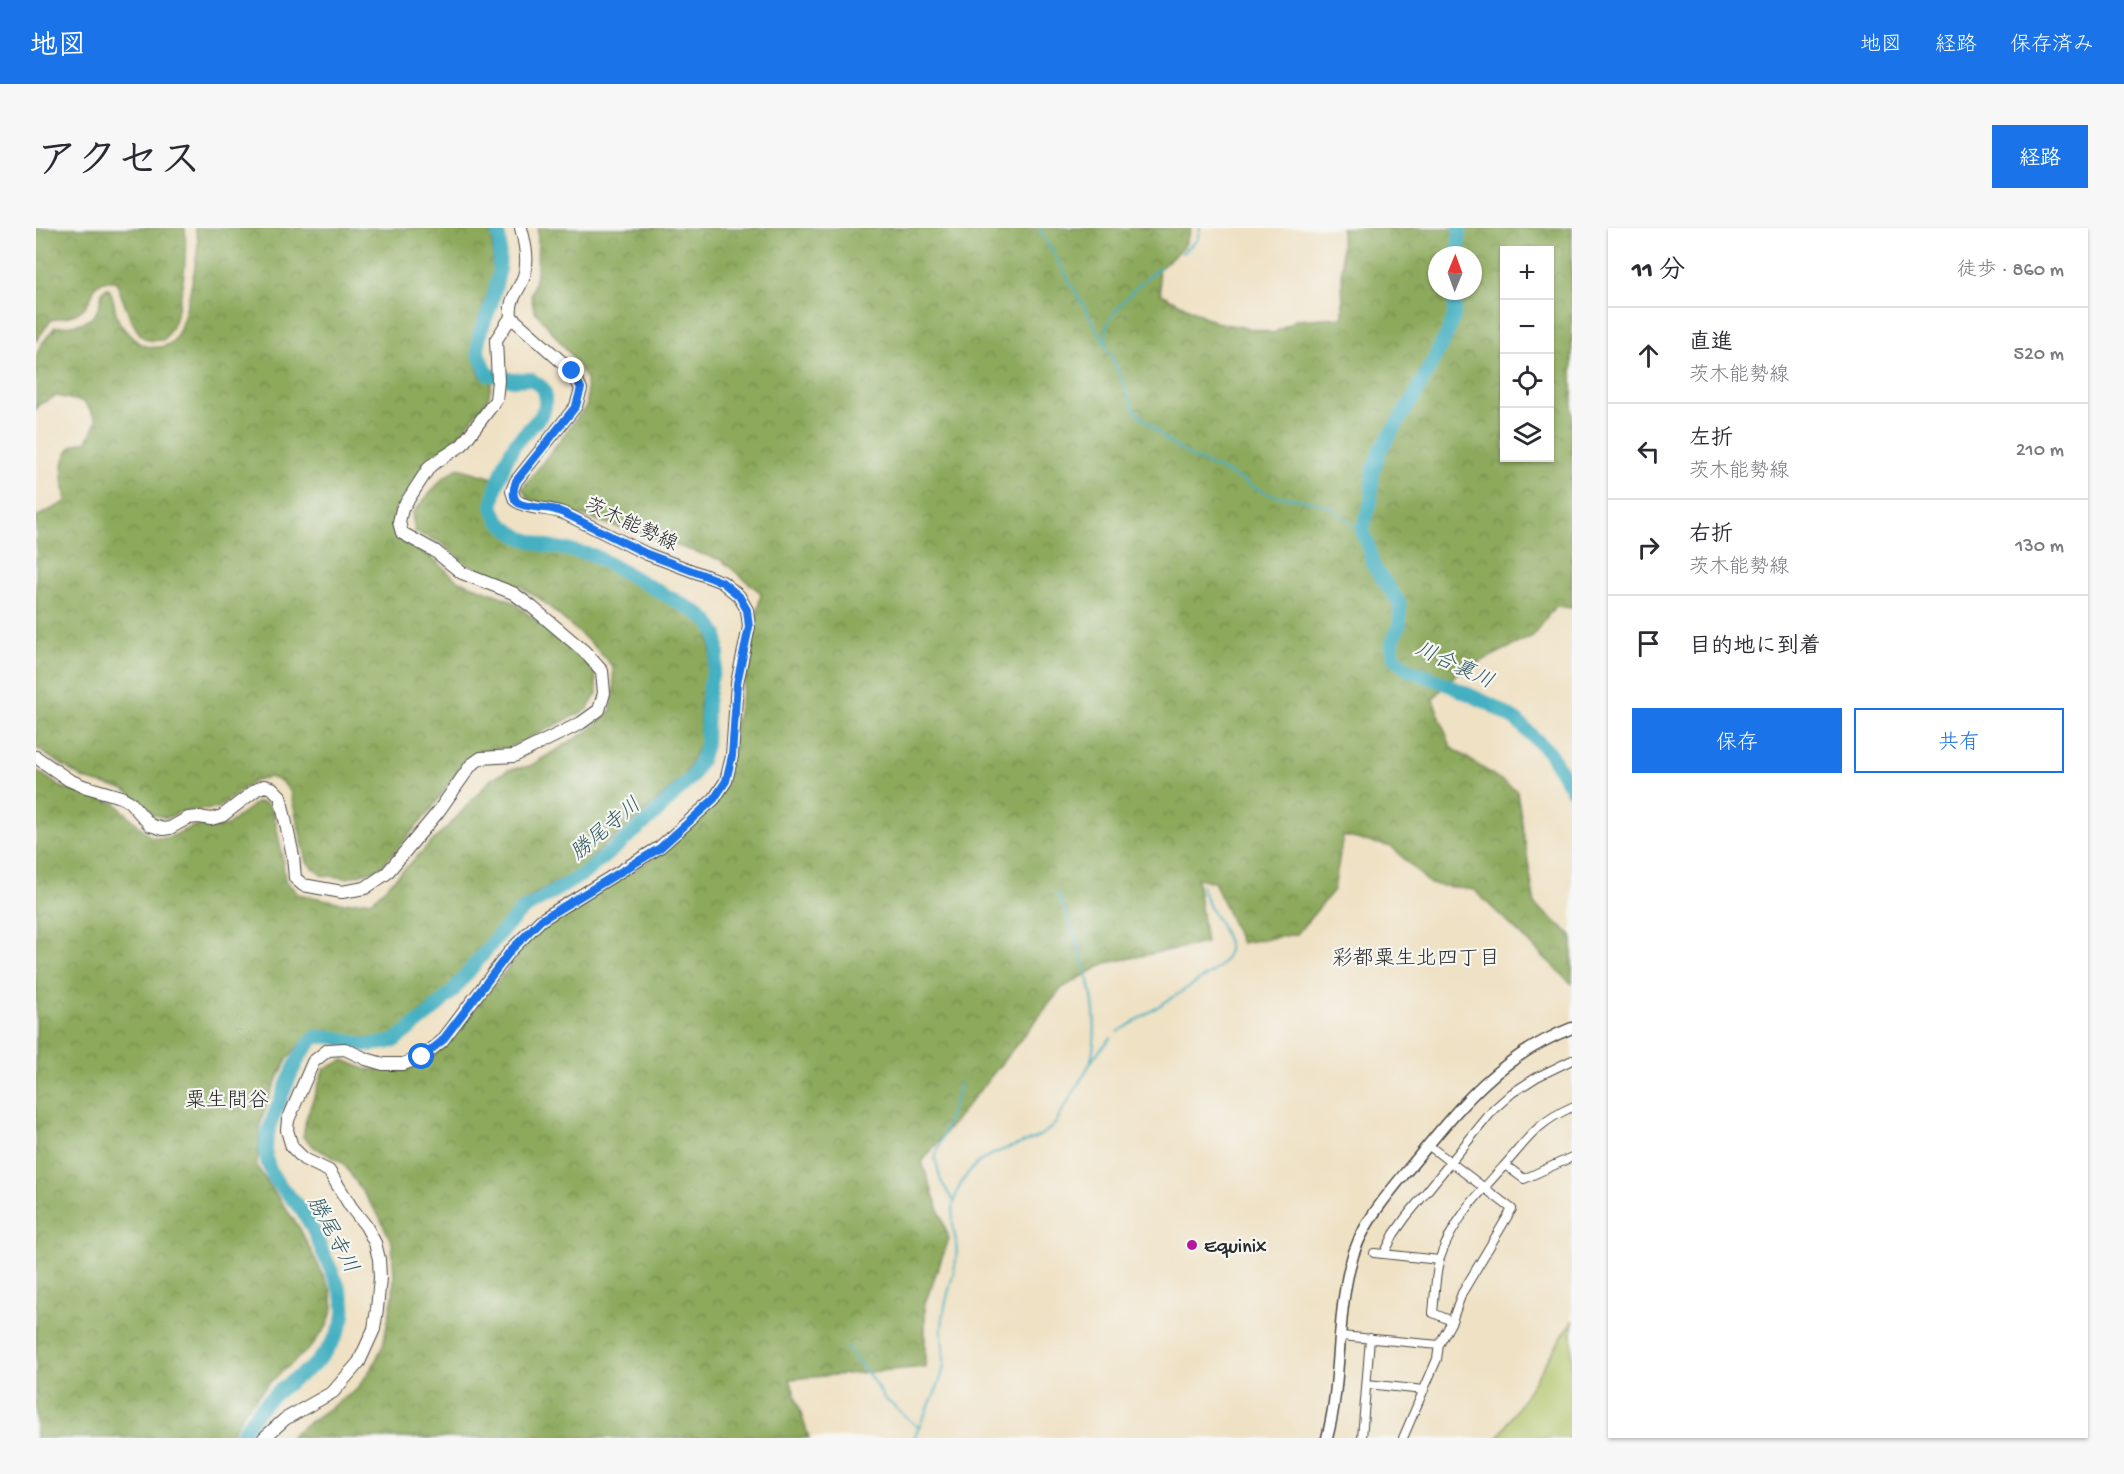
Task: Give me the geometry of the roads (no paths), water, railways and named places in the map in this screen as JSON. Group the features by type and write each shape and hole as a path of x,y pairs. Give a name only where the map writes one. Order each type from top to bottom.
{"main road":[{"path":"36,757 76,783 130,802 150,825 163,829 170,828 188,818 211,819 222,816 257,789 264,786 272,788 280,796 293,856 295,878 303,885 342,892 365,888 387,873 438,812 471,765 481,758 514,756 581,723 599,710 604,693 602,671 584,651 513,593 462,573 435,550 402,533 399,522 402,509 430,466 462,445 496,400 498,381 496,340 511,317 511,300 524,276 526,257 521,228"},
{"name":"茨木能勢線","path":"264,1438 285,1419 333,1392 359,1362 374,1329 377,1309 380,1278 375,1243 329,1171 304,1159 292,1147 287,1130 288,1120 313,1062 328,1050 345,1049 383,1064 403,1064 422,1057 442,1041 511,950 541,920 660,848 714,799 726,781 732,756 737,683 749,627 747,610 739,596 722,582 647,554 566,514 553,509 523,506 515,500 512,491 516,481 576,406 581,388 572,371 511,317"}],"street":[{"path":"1327,1438 1346,1285 1358,1241 1377,1208 1460,1106 1490,1077 1534,1045 1572,1028"},
{"path":"1384,1254 1394,1234 1494,1109 1512,1093 1537,1077 1572,1060"},
{"path":"1452,1320 1433,1313 1439,1260 1451,1230 1484,1186 1505,1165 1528,1136 1546,1121 1572,1107"},
{"path":"1403,1438 1462,1293 1512,1209 1428,1145"},
{"path":"1505,1165 1524,1179 1572,1157"},
{"path":"1374,1253 1439,1260"},
{"path":"1341,1336 1439,1345"},
{"path":"1362,1438 1370,1338"},
{"path":"1367,1384 1424,1390"}],"waterway":[{"name":"勝尾寺川","path":"239,1438 263,1405 314,1365 335,1338 344,1313 339,1287 312,1227 274,1177 267,1161 267,1136 272,1119 304,1050 316,1037 333,1037 366,1045 394,1041 429,1014 452,992 521,911 585,873 652,817 692,777 706,745 707,704 718,654 717,635 709,622 698,613 593,555 543,545 522,538 499,521 492,507 506,460 515,444 540,417 545,407 543,388 531,379 513,380 488,374 478,353 479,336 492,302 499,272 500,243 497,228"},
{"path":"1039,228 1109,350 1134,409 1166,440 1193,458 1228,473 1267,494 1315,502 1332,508 1362,531"},
{"path":"1182,253 1197,240 1200,228"},
{"name":"川合裏川","path":"1459,246 1460,228"},
{"path":"1107,344 1107,327 1113,314 1140,284 1161,267"},
{"name":"川合裏川","path":"1455,300 1454,316 1448,332 1414,397 1380,450 1373,472 1371,502 1362,531 1373,565 1400,604 1400,623 1392,643 1395,658 1409,670 1490,704 1517,721 1549,752 1572,790"},
{"path":"1118,1032 1214,971 1227,955 1227,940 1201,884"},
{"path":"1058,894 1082,955 1088,977 1095,1021 1090,1064"},
{"path":"914,1438 937,1388 944,1366 942,1321 957,1255 953,1216 960,1185 969,1172 989,1156 1034,1138 1055,1124 1094,1057 1111,1038"},
{"path":"954,1202 941,1181 935,1158 961,1082"},
{"path":"845,1347 870,1376 884,1398 918,1427"}],"place":[{"name":"Equinix","path":"1192,1245"}],"district":[{"name":"彩都粟生北四丁目","path":"1416,957"},
{"name":"粟生間谷","path":"227,1099"}]}
